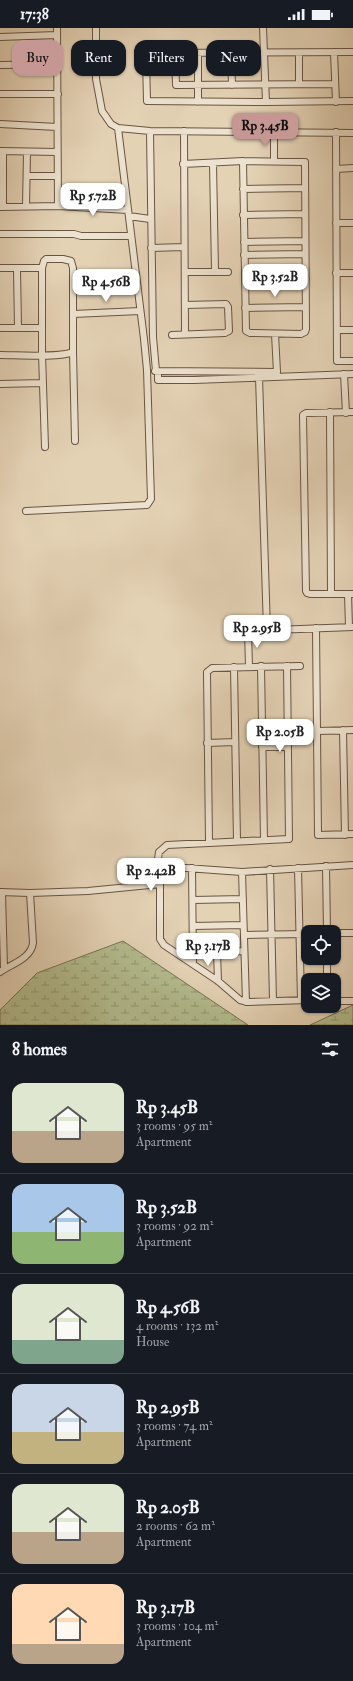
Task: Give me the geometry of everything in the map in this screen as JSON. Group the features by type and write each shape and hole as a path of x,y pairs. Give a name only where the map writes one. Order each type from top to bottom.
{"street":[{"path":"96,28 96,80 102,111 111,124 118,128 150,131 274,133 353,132"},
{"path":"263,28 266,102"},
{"path":"0,36 57,31"},
{"path":"334,52 336,102"},
{"path":"264,53 353,52"},
{"path":"198,53 206,53"},
{"path":"299,53 299,84"},
{"path":"0,65 12,65"},
{"path":"58,76 58,206"},
{"path":"146,76 147,101 353,102"},
{"path":"176,76 176,85 335,84"},
{"path":"198,76 198,102"},
{"path":"232,76 232,85"},
{"path":"0,94 58,94"},
{"path":"0,124 57,127"},
{"path":"26,510 147,505 151,499 147,370 118,128"},
{"path":"150,131 152,337 158,380 353,374"},
{"path":"184,131 185,334"},
{"path":"336,132 336,273 338,361 353,361"},
{"path":"274,133 274,161"},
{"path":"57,152 1,151 2,207 58,206 128,213 150,219"},
{"path":"26,206 27,152"},
{"path":"183,164 244,161 305,162 304,214 306,307 305,332 301,334 250,334 246,332 243,189 244,161"},
{"path":"213,163 215,271"},
{"path":"336,168 353,168"},
{"path":"27,176 58,176"},
{"path":"243,189 304,188"},
{"path":"244,215 304,214"},
{"path":"336,223 353,223"},
{"path":"0,234 131,236"},
{"path":"244,242 305,242"},
{"path":"151,248 184,248"},
{"path":"244,255 305,254"},
{"path":"45,447 42,354 42,268 46,259 63,259 71,261 73,268 72,352 75,441"},
{"path":"0,268 42,268"},
{"path":"17,269 18,327"},
{"path":"184,272 228,272"},
{"path":"336,273 353,273"},
{"path":"245,281 306,279"},
{"path":"172,334 225,334 229,331 228,307 226,304 185,305"},
{"path":"245,308 306,307"},
{"path":"73,314 140,311"},
{"path":"0,328 42,328"},
{"path":"337,330 353,330"},
{"path":"147,370 278,372 275,334"},
{"path":"0,355 59,355 72,352"},
{"path":"344,374 346,413"},
{"path":"259,377 267,630"},
{"path":"0,384 43,383"},
{"path":"249,667 248,630 351,627 350,594 310,594 306,591 303,415 306,412 353,412"},
{"path":"330,412 331,593"},
{"path":"316,628 318,835 353,834"},
{"path":"261,666 264,840"},
{"path":"287,666 289,840 209,842 166,845 159,852 161,942 218,981 238,999 246,1002 301,1000 298,868"},
{"path":"209,842 207,672 212,668 300,666"},
{"path":"234,667 237,841"},
{"path":"343,730 345,834"},
{"path":"318,731 353,730"},
{"path":"207,743 235,742"},
{"path":"262,747 288,747"},
{"path":"146,885 165,868 192,868 242,872 353,864"},
{"path":"326,866 327,925"},
{"path":"192,868 193,964"},
{"path":"270,869 273,1001"},
{"path":"242,872 246,1002"},
{"path":"30,893 33,943 32,949 18,961 2,970 1,892 30,893 88,891 160,884"},
{"path":"193,900 243,899"},
{"path":"193,926 243,925"},
{"path":"341,933 353,933"},
{"path":"244,935 299,934"},
{"path":"193,952 244,950"},
{"path":"217,952 218,981"},
{"path":"341,1001 353,1001"}],"green space":[{"path":"123,941 248,1025 0,1025 0,1010 37,973"},
{"path":"353,1005 353,1025 310,1025 336,1013 341,1013 341,1011"}]}
